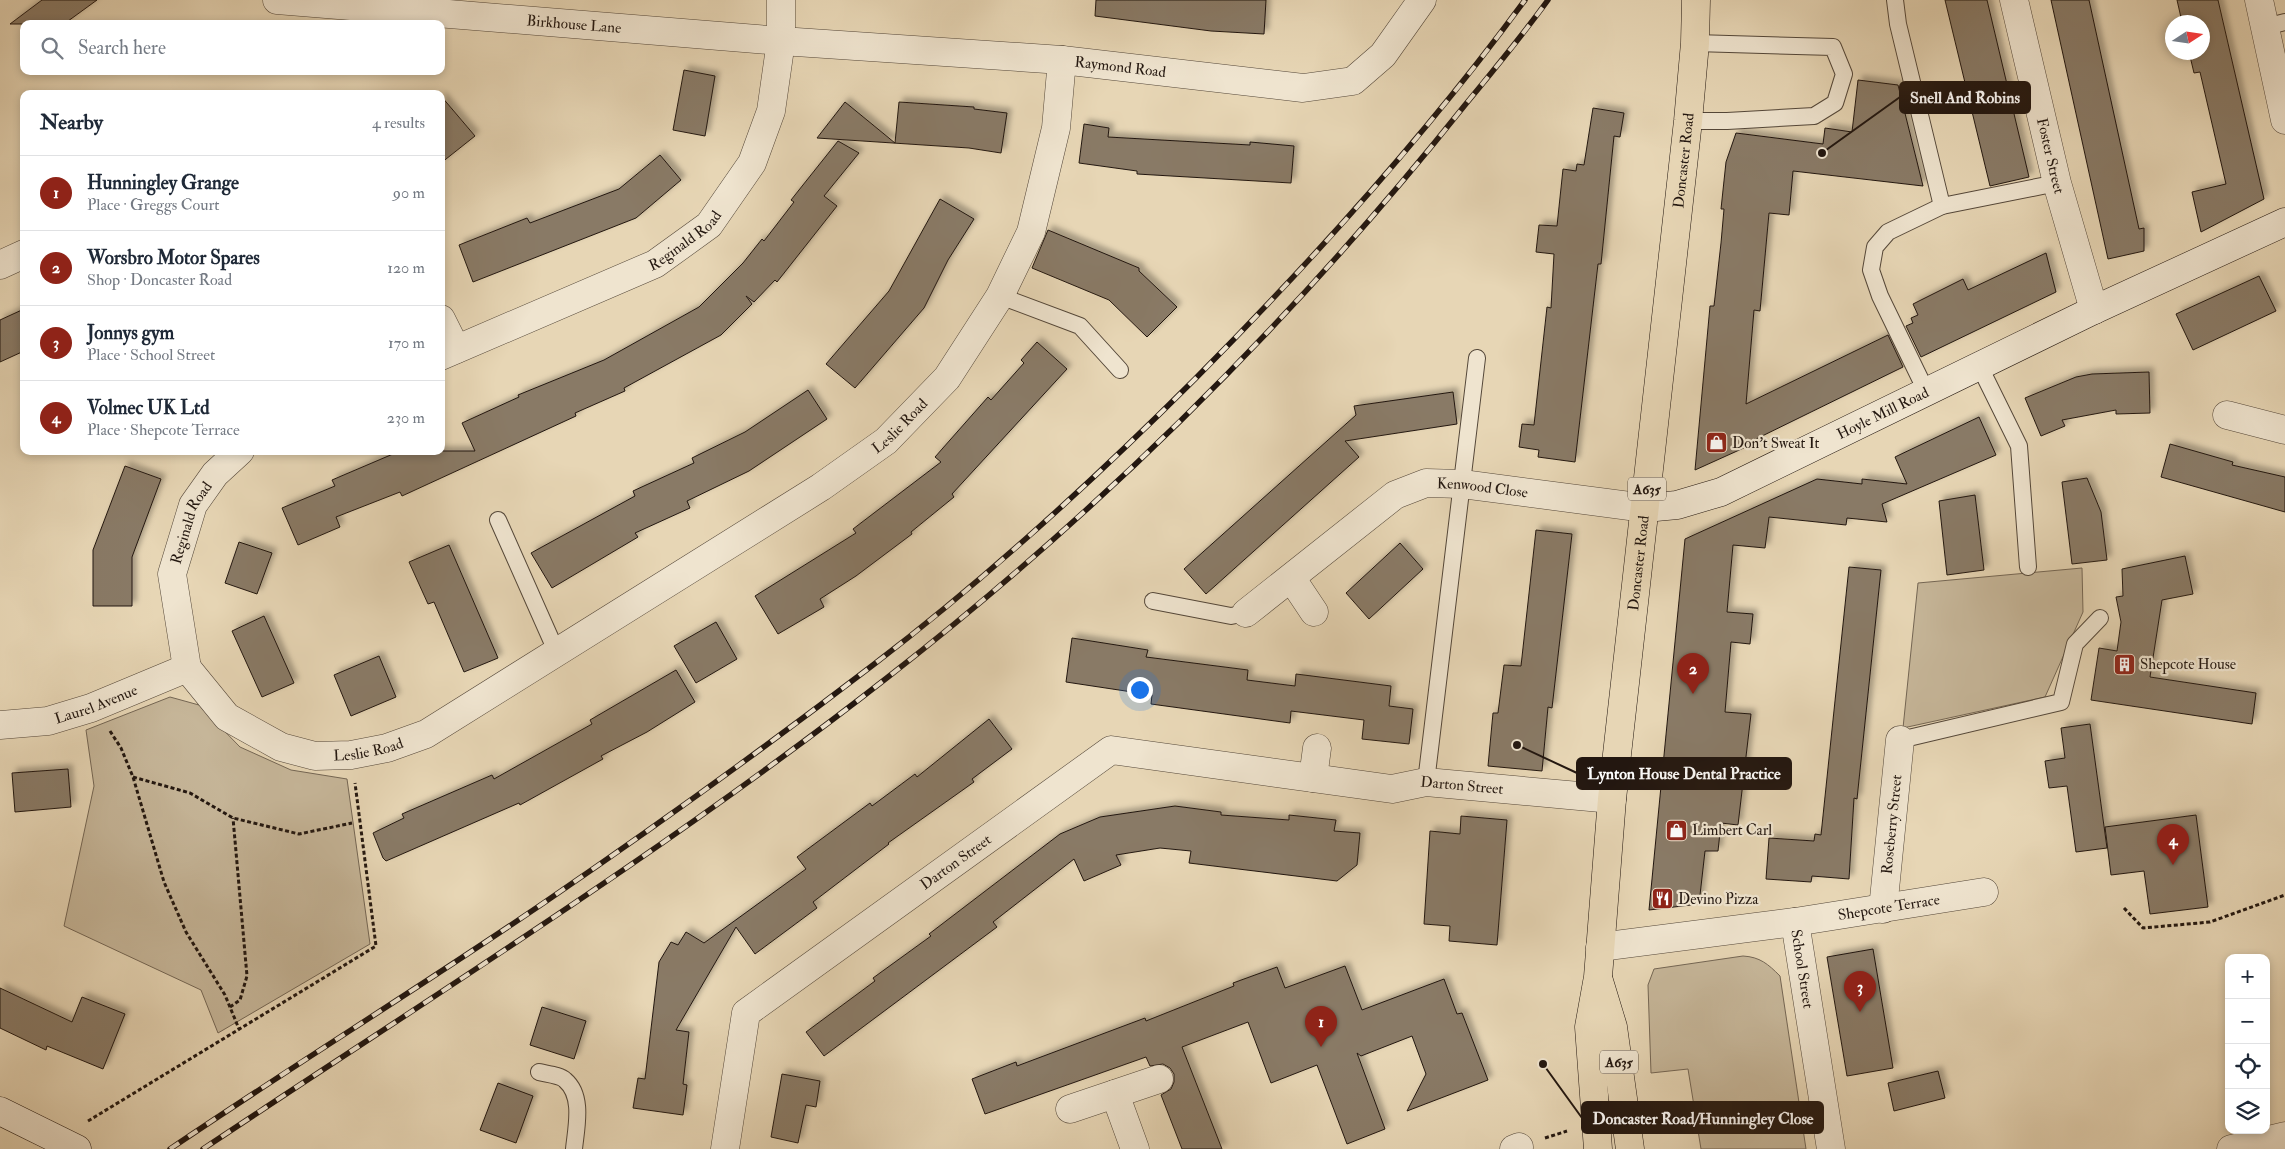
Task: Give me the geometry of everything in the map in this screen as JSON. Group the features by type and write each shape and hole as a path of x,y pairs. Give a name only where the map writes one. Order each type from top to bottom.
{"highway":[{"name":"Doncaster Road","path":"1598,1149 1589,1028 1598,977 1612,799 1688,121 1695,43 1696,0"},
{"name":"Doncaster Road","path":"1598,977 1613,1027 1630,1149"}],"street":[{"name":"Birkhouse Lane","path":"277,0 781,41"},
{"name":"Reginald Road","path":"448,353 655,264 709,226 752,163 771,111 781,41 781,0"},
{"name":"Raymond Road","path":"781,41 1062,60 1302,88 1353,81 1382,55 1422,0"},
{"name":"Foster Street","path":"2014,0 2057,183 2094,310"},
{"path":"2259,0 2275,25 2285,120"},
{"name":"Leslie Road","path":"186,668 227,716 281,747 315,756 351,755 387,748 426,734 821,488 886,441 947,378 1000,296 1031,232 1056,128 1062,60"},
{"name":"Hoyle Mill Road","path":"1644,508 1677,505 1721,492 1928,393 2094,310 2285,222"},
{"path":"0,265 20,256"},
{"path":"445,338 448,353"},
{"path":"2227,414 2285,430"},
{"name":"Reginald Road","path":"186,668 172,574 193,505 215,474 236,455"},
{"name":"Kenwood Close","path":"1246,613 1292,579 1395,495 1426,483 1462,484 1644,508"},
{"path":"1292,579 1314,612"},
{"name":"Laurel Avenue","path":"0,725 48,721 90,708 186,668"},
{"name":"Roseberry Street","path":"1883,909 1900,740"},
{"path":"1313,778 1317,748"},
{"name":"Darton Street","path":"725,1149 746,1013 1110,750 1392,789 1426,782 1612,799"},
{"name":"Shepcote Terrace","path":"1795,922 1984,892"},
{"name":"School Street","path":"1600,947 1795,922 1831,1149"},
{"path":"1070,1109 1159,1079"},
{"path":"1115,1094 1135,1149"},
{"path":"0,1111 67,1144"},
{"path":"2231,1149 2285,1136"}],"lane":[{"path":"1896,0 1898,24 1942,206"},
{"path":"1688,121 1727,121 1814,116 1835,102 1844,74 1833,47 1695,43"},
{"path":"1928,393 1880,296 1871,270 1874,246 1888,232 1942,206 2057,183"},
{"path":"1000,296 1080,326 1120,370"},
{"path":"1426,782 1477,358"},
{"path":"1980,367 2019,446 2028,567"},
{"path":"498,520 557,653"},
{"path":"1153,601 1231,616 1246,613"},
{"path":"1900,740 2061,702 2075,644 2100,618"},
{"path":"539,1072 565,1079 574,1092 578,1109 574,1149"}],"path":[{"path":"121,748 133,777 164,882 186,932 225,995 239,1029"},
{"path":"67,1144 239,1029 376,946 351,755"},
{"path":"133,777 190,793 233,818 299,834 352,823"},
{"path":"230,1008 240,1000 247,976 233,818"},
{"path":"2124,908 2143,928 2210,922 2285,895"}],"shaded area":[{"path":"2082,568 2083,612 2045,697 1903,728 1918,583"},
{"path":"170,697 199,705 240,747 291,770 347,779 370,944 218,1033 201,990 64,926 94,786 86,730"},
{"path":"1743,956 1763,962 1780,976 1806,1149 1701,1149 1688,1069 1651,1073 1648,985 1654,969"}],"building":[{"path":"42,0 97,0 70,20 20,20 20,24 10,24"},
{"path":"1096,0 1266,0 1264,34 1211,31 1095,16"},
{"path":"1945,0 1987,0 2029,177 1990,186"},
{"path":"2051,0 2089,0 2139,229 2144,228 2144,251 2108,259"},
{"path":"2177,0 2218,0 2264,199 2201,232 2192,192 2226,184 2200,72 2194,73 2191,60 2210,60 2210,15 2180,15"},
{"path":"684,70 715,76 705,136 673,130"},
{"path":"1858,80 1898,85 1923,186 1793,171 1789,215 1769,213 1760,311 1754,310 1746,404 1888,335 1903,367 1756,439 1757,442 1695,470 1710,306 1714,306 1721,243 1724,209 1721,209 1726,162 1736,133 1823,144 1825,128 1852,132"},
{"path":"445,101 475,136 445,160"},
{"path":"845,102 895,143 899,102 974,107 974,109 1007,113 1001,153 969,148 817,138"},
{"path":"1593,108 1624,113 1620,137 1614,136 1601,264 1598,264 1575,462 1538,457 1539,450 1519,447 1522,424 1534,425 1547,307 1551,308 1554,254 1536,252 1539,225 1557,226 1563,169 1576,171 1577,164 1584,165"},
{"path":"1084,124 1109,128 1108,137 1250,145 1250,142 1294,146 1291,183 1137,174 1137,171 1079,163"},
{"path":"838,141 859,153 824,196 837,206 777,282 775,280 754,302 746,296 752,304 721,335 624,388 625,391 575,413 576,416 402,496 400,492 336,517 340,527 298,545 282,508 335,486 332,480 391,455 445,455 445,451 475,451 462,423 519,397 518,395 604,360 699,307 743,263 762,239 764,241 794,202 791,200"},
{"path":"660,155 681,180 636,218 473,282 459,245 527,218 530,223 619,189"},
{"path":"940,199 974,219 948,260 924,308 855,388 826,364 889,291"},
{"path":"1048,230 1139,268 1139,271 1177,307 1147,337 1109,300 1032,268"},
{"path":"2046,253 2056,292 1921,357 1906,326 1913,323 1911,318 1918,315 1913,304 1963,279 1968,290"},
{"path":"2259,276 2276,311 2193,350 2176,314"},
{"path":"20,311 20,353 0,362 0,320"},
{"path":"1037,342 1067,369 952,494 954,497 911,532 912,534 856,576 820,599 824,607 778,634 755,596 856,533 853,529 941,462 935,457 988,397 991,400 1024,363 1021,360"},
{"path":"2149,372 2150,413 2116,414 2116,410 2062,420 2065,426 2041,436 2025,398 2076,377 2092,374"},
{"path":"808,390 827,419 749,471 687,501 690,508 635,533 638,537 552,588 531,553 635,496 633,491 694,463 692,458 745,432"},
{"path":"1453,392 1457,424 1345,441 1359,457 1206,594 1184,569 1356,415 1354,406"},
{"path":"1979,417 1996,455 1882,504 1887,522 1847,518 1846,525 1769,517 1765,548 1733,545 1727,612 1753,614 1750,644 1731,642 1725,712 1751,714 1738,825 1721,823 1718,851 1705,851 1699,904 1649,910 1685,539 1817,479 1862,484 1862,479 1907,484 1895,457"},
{"path":"2170,444 2233,462 2232,465 2285,477 2285,512 2161,477"},
{"path":"125,466 161,479 132,557 132,606 93,606 93,550"},
{"path":"2087,478 2101,512 2107,560 2072,564 2062,482"},
{"path":"1975,495 1984,570 1947,575 1939,501"},
{"path":"1536,530 1572,534 1552,708 1548,707 1542,771 1488,766 1493,713 1498,713 1504,665 1521,666"},
{"path":"239,542 272,553 257,594 225,583"},
{"path":"1400,543 1423,569 1369,619 1346,593"},
{"path":"449,545 498,658 464,672 434,602 428,604 409,562"},
{"name":"Shepcote House","path":"2185,556 2193,594 2162,600 2150,677 2256,693 2252,724 2091,700 2099,648 2117,651 2121,622 2116,597 2123,596 2122,569"},
{"path":"1849,567 1881,570 1857,799 1854,798 1849,879 1812,876 1811,882 1766,879 1769,838 1814,841 1815,834 1821,835"},
{"path":"264,616 294,683 262,697 232,631"},
{"path":"716,622 737,659 696,683 674,646"},
{"path":"1072,638 1148,650 1146,657 1248,670 1247,680 1295,686 1296,674 1391,686 1389,706 1413,709 1409,744 1362,739 1364,720 1291,711 1290,723 1151,704 1152,695 1066,682"},
{"path":"379,656 396,697 351,716 334,675"},
{"path":"676,670 695,702 647,732 601,756 603,759 520,805 519,803 386,861 383,858 373,833 404,818 402,814 492,775 494,779 592,724 590,720"},
{"path":"989,719 1012,749 972,779 974,782 888,843 813,902 817,908 755,954 736,927 676,1030 689,1032 683,1084 687,1085 683,1115 633,1108 638,1078 645,1079 659,962 671,942 678,945 686,932 704,943 806,869 797,857 870,803 872,806 915,774 917,777"},
{"path":"2090,724 2107,848 2076,852 2067,786 2049,788 2045,761 2065,758 2061,728"},
{"path":"68,769 71,807 15,812 12,773"},
{"path":"1175,806 1221,812 1221,815 1289,820 1289,815 1336,820 1334,831 1360,833 1357,865 1337,881 1189,863 1191,851 1160,848 1116,855 1121,865 1084,881 1074,859 993,922 997,927 824,1056 806,1032 875,981 873,978 931,936 929,934 1060,834 1100,817"},
{"path":"2196,815 2208,907 2150,914 2144,871 2111,875 2105,827"},
{"path":"1461,816 1507,820 1497,945 1449,941 1450,926 1424,924 1430,831 1460,834"},
{"path":"1873,949 1893,1068 1847,1076 1827,957"},
{"path":"1345,966 1362,1010 1444,979 1457,1014 1462,1013 1488,1080 1407,1111 1426,1074 1412,1036 1361,1056 1357,1053 1385,1129 1347,1144 1317,1065 1271,1083 1248,1022 1182,1047 1222,1149 1182,1149 1161,1095 1171,1089 1174,1082 1174,1074 1170,1068 1163,1064 1150,1066 1146,1057 985,1114 972,1079 1016,1062 1017,1066 1145,1018 1146,1021 1234,986 1233,983 1277,967 1285,988"},
{"path":"0,988 72,1022 82,997 125,1014 103,1069 47,1046 46,1050 0,1028"},
{"path":"542,1007 586,1021 574,1059 530,1045"},
{"path":"1938,1071 1945,1098 1894,1111 1888,1083"},
{"path":"782,1074 820,1081 816,1107 806,1105 798,1143 771,1137"},
{"path":"498,1083 533,1096 516,1143 480,1130"}],"railway":[{"path":"170,1149 499,933 628,844 833,696 957,598 1039,527 1118,454 1195,379 1282,289 1408,148 1525,0"},
{"path":"203,1149 550,919 721,801 888,677 1045,547 1120,479 1193,408 1265,335 1334,260 1400,184 1548,0"}],"place":[{"name":"Snell And Robins","path":"1822,153"},
{"name":"Don't Sweat It","path":"1716,443"},
{"name":"Shepcote House","path":"2124,664"},
{"name":"Worsbro Motor Spares","path":"1693,694"},
{"name":"Lynton House Dental Practice","path":"1517,745"},
{"name":"Limbert Carl","path":"1676,830"},
{"name":"Volmec UK Ltd","path":"2173,865"},
{"name":"Devino Pizza","path":"1662,899"},
{"name":"Jonnys gym","path":"1860,1012"},
{"name":"Hunningley Grange","path":"1321,1047"},
{"name":"Doncaster Road/Hunningley Close","path":"1543,1064"}]}
